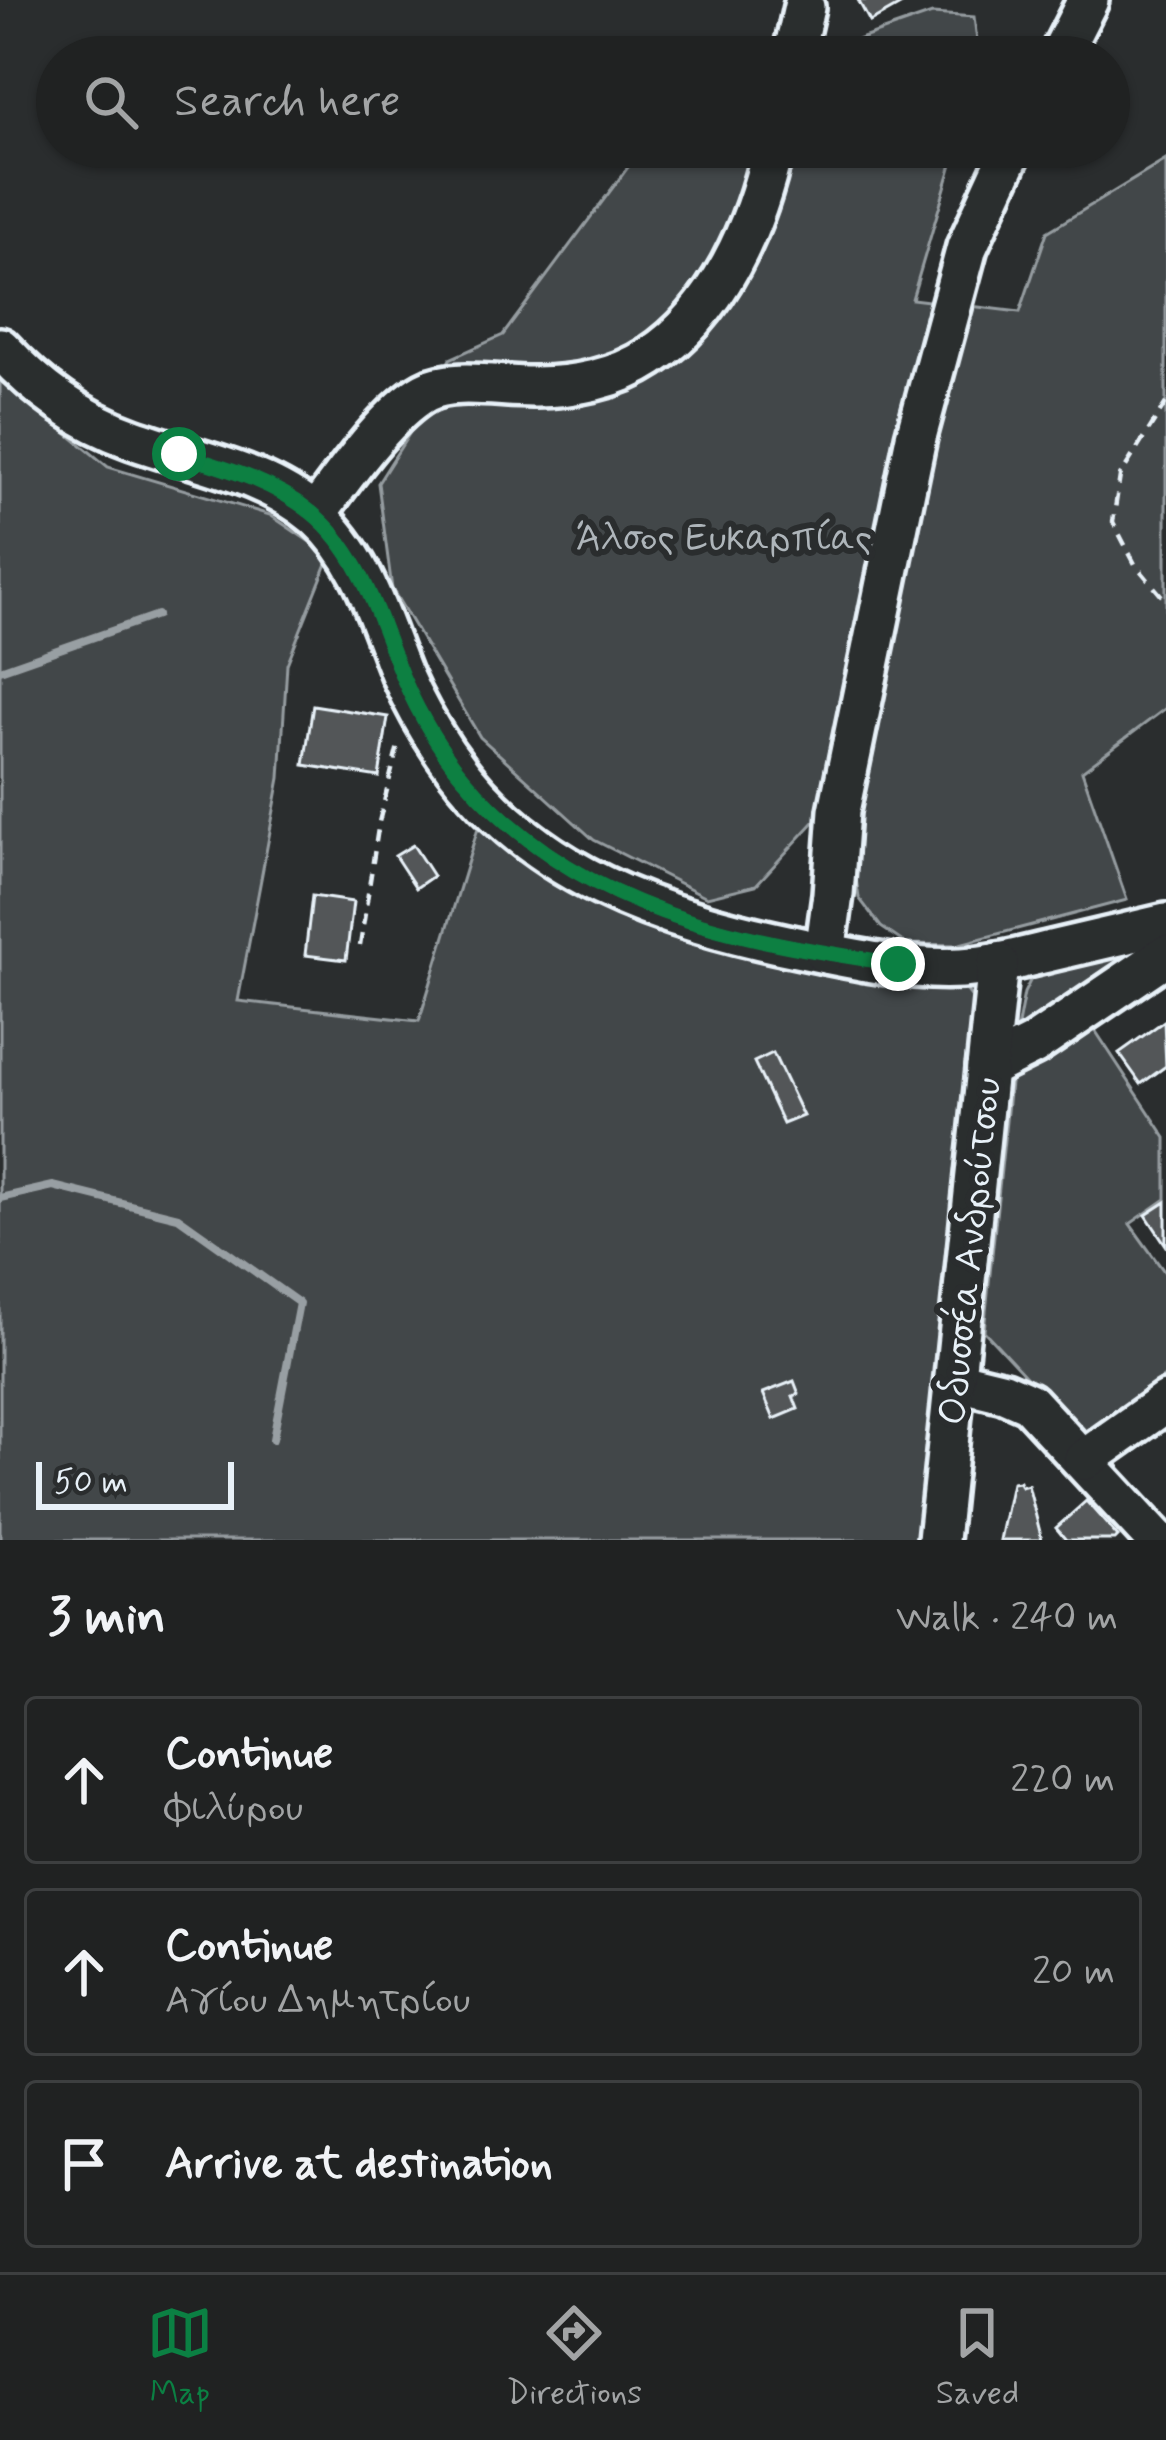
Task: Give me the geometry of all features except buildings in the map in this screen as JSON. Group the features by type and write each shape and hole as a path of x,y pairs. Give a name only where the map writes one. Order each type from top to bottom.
{"street":[{"path":"1070,36 1088,0"},
{"path":"798,36 804,7"},
{"path":"315,515 365,449 427,390 454,385 537,388 577,383 611,376 647,360 687,324 730,268 767,168"},
{"path":"825,953 839,811 916,437 967,247 1003,168"},
{"path":"0,348 45,392 94,423 258,482 315,515 357,567 404,680 452,763 518,832 582,877 623,898 698,925 825,953 918,967 959,968 1162,939"},
{"path":"987,1068 1053,1033 1162,939"},
{"name":"Οδυσσέα Ανδρούτσου","path":"938,1540 998,963"},
{"path":"955,1380 1029,1403 1156,1540"},
{"path":"1084,1460 1166,1402"}],"path":[{"path":"1166,403 1120,476 1113,522 1135,564 1166,601"},
{"path":"360,946 381,811 400,740 422,716"}],"green space":[{"path":"932,14 974,17 976,36 869,36"},
{"name":"Άλσος Ευκαρπίας","path":"1166,160 1166,708 1082,771 1127,900 956,945 906,944 881,927 859,898 851,847 814,822 756,885 707,897 594,840 480,737 392,589 378,483 450,359 503,335 627,168 951,168 912,299 1020,312 1047,232"},
{"path":"0,378 108,467 270,515 313,544 328,561 287,664 280,778 238,1001 419,1021 481,818 512,846 963,986 974,1000 918,1540 0,1540"},
{"path":"1137,951 1019,1033 1024,993 1032,977"},
{"path":"1091,1024 1166,1138 1166,1199 1130,1224 1166,1274 1166,1376 1082,1436 984,1331 1010,1083"}],"waterway":[{"path":"0,670 157,615"},
{"path":"0,1198 53,1186 178,1217 299,1303 273,1439"}],"route":[{"path":"179,454 275,489 325,525 370,591 413,700 442,749 488,804 547,855 623,898 698,925 898,964"}]}
